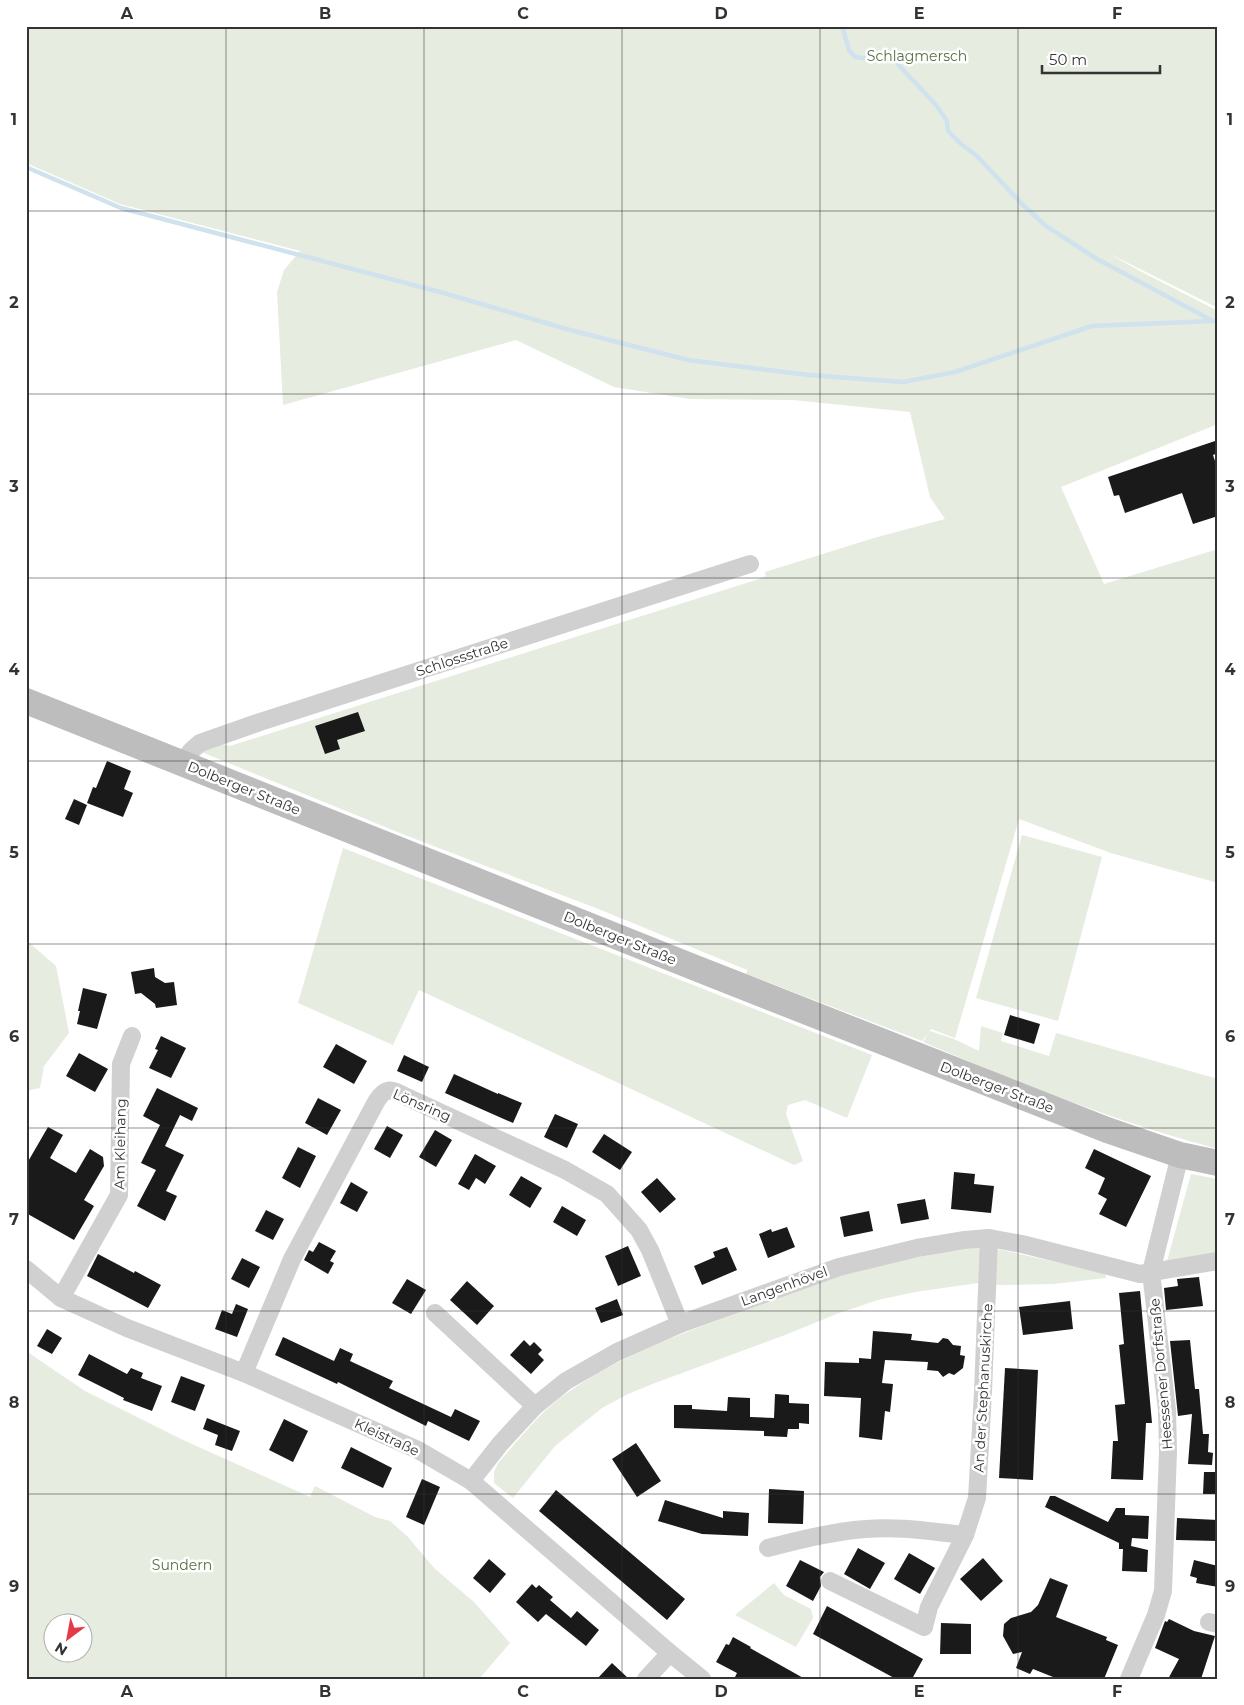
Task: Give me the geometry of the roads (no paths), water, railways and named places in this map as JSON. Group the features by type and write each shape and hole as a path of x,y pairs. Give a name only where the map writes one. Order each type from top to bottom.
{"main road":[{"name":"Dolberger Straße","path":"26,700 851,1030 1107,1130 1180,1155 1218,1163"}],"street":[{"name":"Schlossstraße","path":"182,763 191,750 200,743 750,564"},
{"name":"Am Kleihang","path":"61,1298 119,1195 121,1064 132,1036"},
{"name":"Lönsring","path":"244,1372 292,1258 376,1102 382,1092 386,1090 391,1090 409,1098 565,1170 607,1194 639,1230 650,1250 680,1324"},
{"name":"Heessener Dorfstraße","path":"1129,1679 1156,1615 1163,1590 1168,1451 1167,1410 1151,1272 1180,1155"},
{"name":"Langenhövel","path":"471,1481 500,1444 535,1406 566,1381 610,1356 680,1324 839,1267 917,1248 988,1238 1022,1244 1140,1274 1218,1261"},
{"name":"An der Stephanuskirche","path":"830,1581 924,1627 928,1607 965,1535 977,1498 983,1392 988,1238"},
{"name":"Kleistraße","path":"26,1269 61,1298 127,1328 244,1372 418,1450 471,1481 670,1654 702,1679"},
{"path":"435,1313 535,1406"},
{"path":"768,1548 816,1537 866,1529 965,1535"},
{"path":"646,1679 670,1654"}],"waterway":[{"path":"842,26 849,50 855,57 871,59 885,57 895,61 936,105 947,121 948,131 977,156 1023,205 1046,226 1097,259 1218,322"},
{"path":"26,167 121,208 440,292 570,330 688,360 809,375 903,382 955,372 1092,326 1213,321"}],"park label":[{"name":"Schlagmersch","path":"917,56"},
{"name":"Sundern","path":"182,1565"}]}
